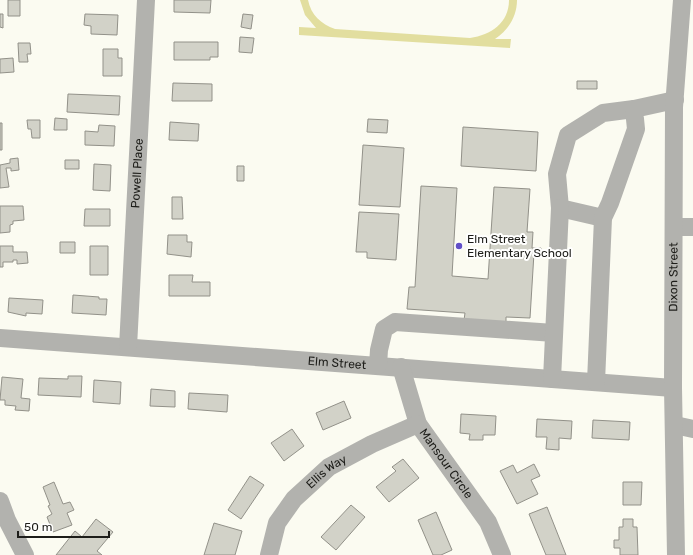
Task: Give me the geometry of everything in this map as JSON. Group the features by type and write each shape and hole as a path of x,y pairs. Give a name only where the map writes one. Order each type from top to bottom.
{"street":[{"name":"Powell Place","path":"128,347 146,0"},
{"name":"Dixon Street","path":"676,555 673,388 675,100 682,0"},
{"path":"552,379 560,208 557,174 568,135 603,113 634,109 675,100"},
{"path":"596,382 603,218 636,129 634,109"},
{"path":"560,208 603,218"},
{"path":"674,227 693,227"},
{"path":"378,365 379,350 384,328 395,322 554,333"},
{"name":"Elm Street","path":"0,338 673,388"},
{"name":"Mansour Circle","path":"402,367 418,424 488,522 502,555"},
{"name":"Ellis Way","path":"269,555 277,523 294,499 329,467 372,444 418,424"},
{"path":"674,424 693,429"},
{"path":"0,501 6,520 25,555"}],"shaded area":[{"path":"300,0 308,0 309,5 317,18 321,22 335,29 470,38 492,31 506,15 509,0 517,0 517,6 508,27 495,39 511,39 510,48 299,35 299,27 316,28 305,15"}],"building":[{"path":"8,0 20,0 20,16 8,16"},
{"path":"174,0 211,0 210,13 174,12"},
{"path":"0,14 3,14 3,28 0,27"},
{"path":"85,14 118,15 117,35 91,34 91,26 84,25"},
{"path":"243,14 253,15 251,29 241,27"},
{"path":"240,37 254,38 252,53 239,52"},
{"path":"174,42 218,42 218,57 210,57 210,60 174,60"},
{"path":"18,43 30,43 31,54 27,54 28,62 19,62"},
{"path":"103,49 118,49 118,58 122,58 122,76 103,76"},
{"path":"13,58 14,72 0,73 0,59"},
{"path":"577,81 597,81 597,89 577,89"},
{"path":"173,83 212,84 212,101 172,101"},
{"path":"68,94 120,96 119,115 67,112"},
{"path":"55,118 67,119 67,130 54,130"},
{"path":"368,119 388,120 387,133 367,132"},
{"path":"27,120 40,120 40,138 32,138 31,129 28,129"},
{"path":"170,122 199,124 198,141 169,140"},
{"path":"0,123 2,123 2,150 0,150"},
{"path":"99,125 115,126 114,146 85,145 85,131 98,132"},
{"path":"463,127 538,132 536,171 461,166"},
{"path":"363,145 404,148 400,207 359,205"},
{"path":"18,158 19,170 11,171 11,168 6,168 9,187 0,188 0,165 10,163 10,159"},
{"path":"65,160 79,160 79,169 65,169"},
{"path":"94,164 111,165 110,191 93,190"},
{"path":"237,166 244,166 244,181 237,181"},
{"path":"421,186 457,188 452,276 488,279 494,187 530,189 527,232 533,232 532,248 541,248 541,254 534,253 530,318 506,317 506,322 464,320 465,313 407,309 409,287 415,287"},
{"path":"172,197 182,197 183,219 172,219"},
{"path":"0,206 23,206 24,220 13,221 13,224 10,225 10,232 0,233"},
{"path":"85,209 110,209 110,226 84,226"},
{"path":"359,212 399,214 396,260 367,258 367,252 356,252"},
{"path":"168,235 187,235 187,242 192,242 191,257 167,254"},
{"path":"60,242 75,242 75,253 60,253"},
{"path":"0,246 13,246 13,252 27,252 28,263 17,264 17,260 13,260 13,262 3,262 3,267 0,267"},
{"path":"90,246 108,246 108,275 90,275"},
{"path":"169,275 193,275 192,282 210,282 210,296 169,296"},
{"path":"73,295 107,299 106,315 72,313"},
{"path":"9,298 43,300 42,314 26,313 26,316 8,312"},
{"path":"68,376 82,376 81,397 38,395 39,378 68,379"},
{"path":"2,377 23,379 21,398 30,399 29,411 15,410 16,406 5,405 5,400 0,400"},
{"path":"94,380 121,382 120,404 93,402"},
{"path":"151,389 175,391 175,407 150,406"},
{"path":"189,393 228,395 227,412 188,409"},
{"path":"344,401 351,418 323,430 316,413"},
{"path":"461,414 496,416 495,435 483,435 483,440 469,440 470,434 460,433"},
{"path":"537,419 572,421 571,439 559,438 559,450 546,449 547,437 536,437"},
{"path":"593,420 630,422 629,440 592,438"},
{"path":"292,429 304,446 284,461 271,443"},
{"path":"403,459 419,478 389,502 376,487 396,471 392,467"},
{"path":"534,464 540,476 531,480 538,494 517,504 500,471 513,465 517,473"},
{"path":"250,476 264,485 241,519 228,510"},
{"path":"54,482 63,504 70,502 74,510 67,513 72,525 53,532 47,517 52,514 48,506 50,505 43,487"},
{"path":"623,482 642,482 641,505 623,505"},
{"path":"351,505 365,517 336,550 321,537"},
{"path":"547,507 566,555 546,555 529,514"},
{"path":"436,512 452,550 441,555 433,555 418,520"},
{"path":"96,519 113,532 97,551 102,555 56,555 75,531 82,537"},
{"path":"623,519 633,519 633,527 637,527 638,555 620,555 620,548 614,548 614,540 619,540 619,527 623,527"},
{"path":"214,523 242,531 235,555 204,555"}],"place":[{"name":"Elm Street Elementary School","path":"459,246"}]}
